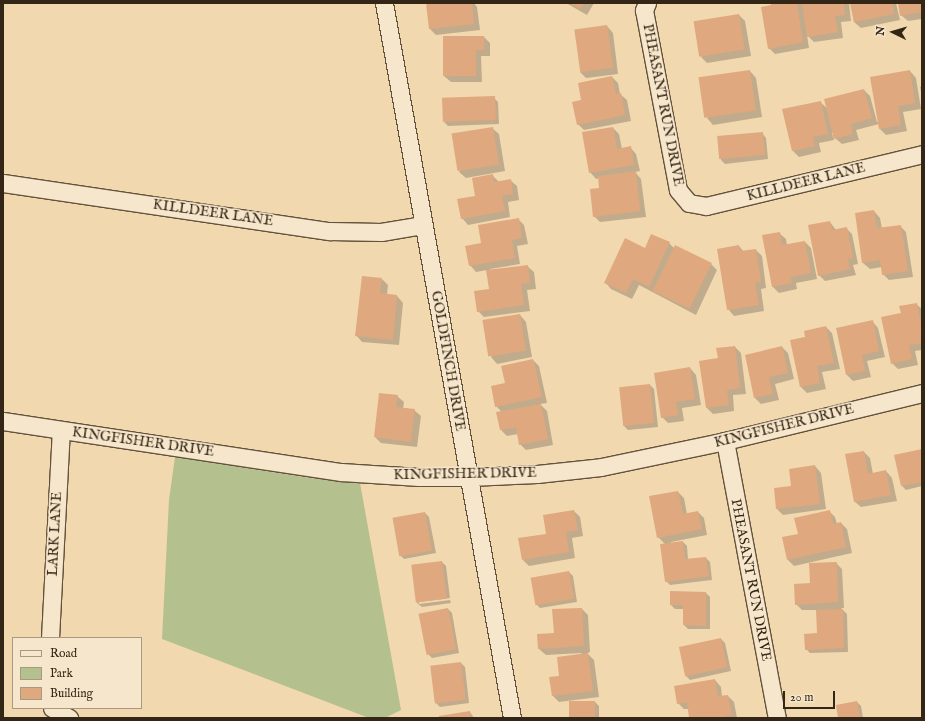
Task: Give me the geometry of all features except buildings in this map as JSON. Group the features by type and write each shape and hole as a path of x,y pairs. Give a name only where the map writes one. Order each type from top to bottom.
{"street":[{"name":"GOLDFINCH DRIVE","path":"384,3 512,718"},
{"name":"PHEASANT RUN DRIVE","path":"647,3 644,10 678,190 689,203"},
{"name":"KILLDEER LANE","path":"689,203 706,206 922,154"},
{"name":"KILLDEER LANE","path":"3,183 330,231 381,232 423,225"},
{"name":"KINGFISHER DRIVE","path":"3,421 341,472 419,477 469,477 537,474 601,467 725,441 922,393"},
{"name":"LARK LANE","path":"50,637 61,430"},
{"name":"PHEASANT RUN DRIVE","path":"725,441 777,718"},
{"path":"54,709 69,718"}],"green space":[{"path":"175,457 311,478 360,483 401,710 385,718 369,718 162,639 169,500"}]}
